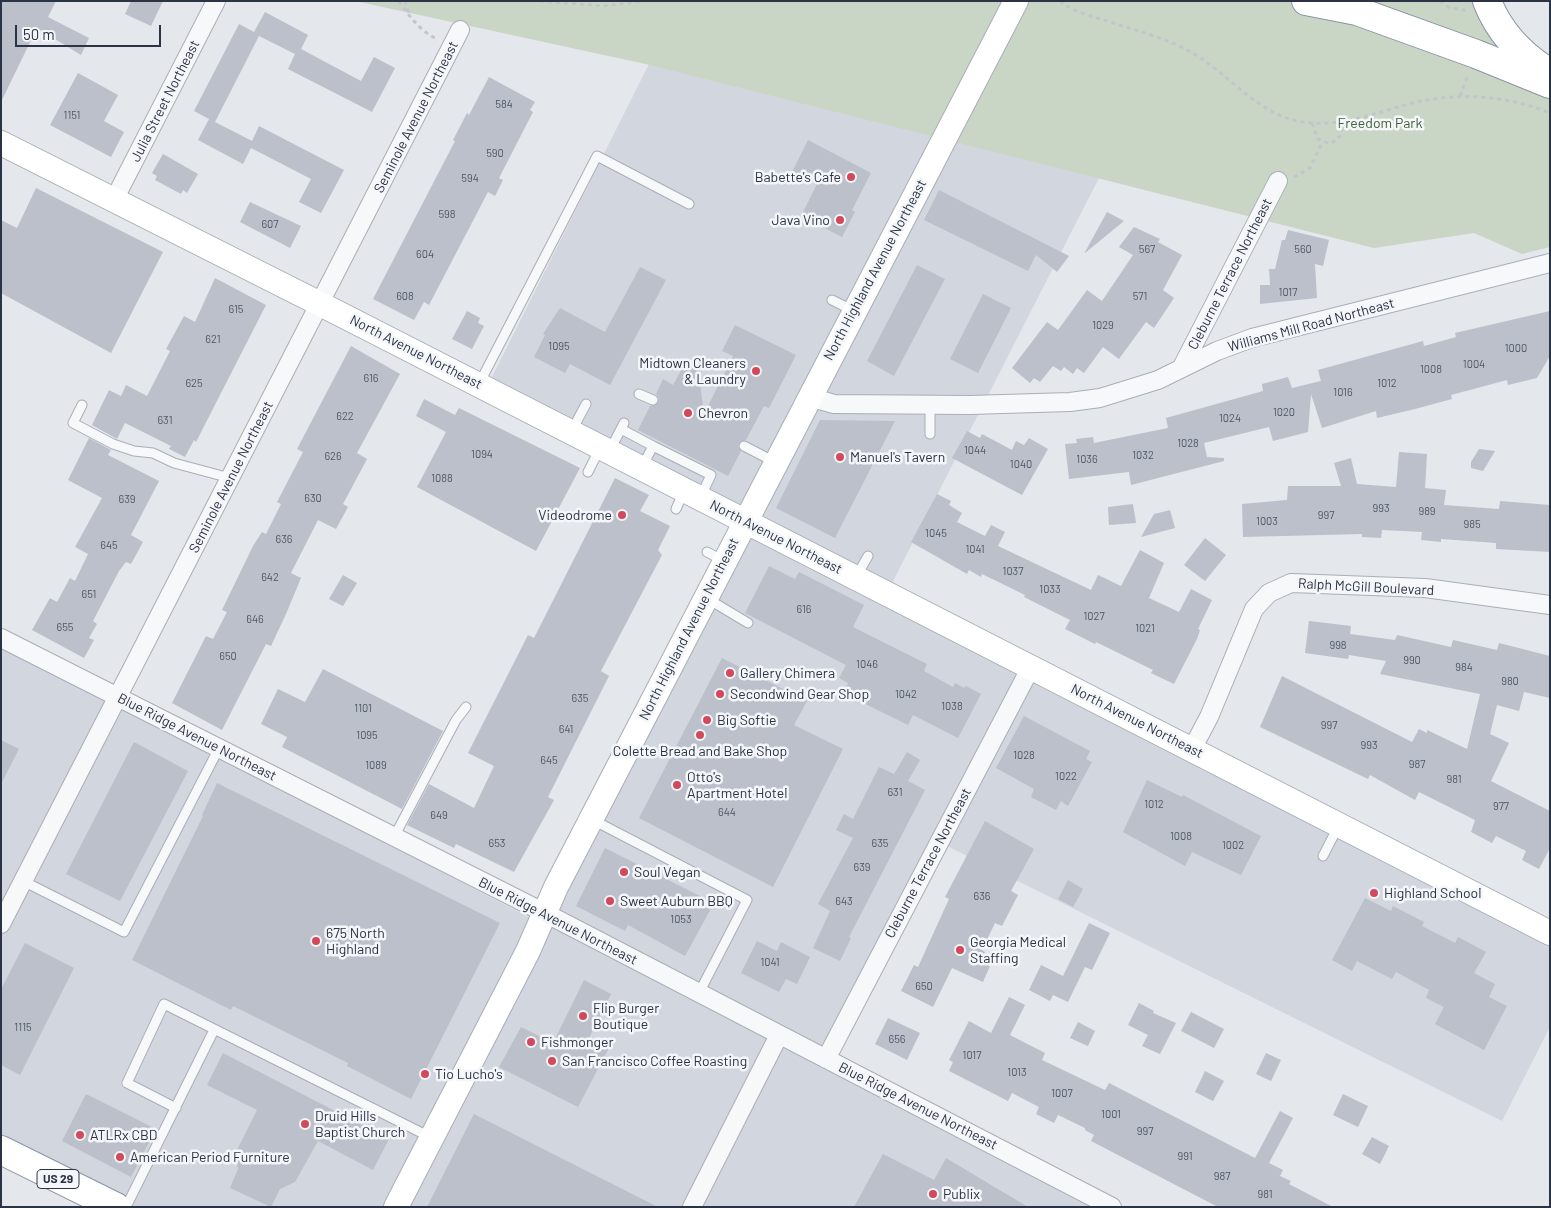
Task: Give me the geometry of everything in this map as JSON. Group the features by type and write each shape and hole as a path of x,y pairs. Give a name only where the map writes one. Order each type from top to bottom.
{"highway":[{"path":"1306,1 1357,11 1476,54 1550,84"},
{"path":"1487,1 1492,14 1514,45 1534,64 1550,73"},
{"name":"US 29","path":"1,1150 116,1207"}],"main road":[{"name":"North Highland Avenue Northeast","path":"396,1207 528,951 591,819 706,598 715,557 745,521 1016,1"},
{"name":"North Avenue Northeast","path":"1,143 571,432 642,469 687,499 745,521 1550,933"}],"street":[{"name":"Julia Street Northeast","path":"114,200 216,1"},
{"name":"Seminole Avenue Northeast","path":"2,922 460,30"},
{"name":"Cleburne Terrace Northeast","path":"1182,368 1278,181"},
{"name":"Williams Mill Road Northeast","path":"809,397 834,404 1070,402 1100,398 1158,380 1217,351 1252,338 1550,264"},
{"name":"Ralph McGill Boulevard","path":"1192,749 1209,717 1254,609 1269,593 1291,583 1424,588 1550,605"},
{"name":"Blue Ridge Avenue Northeast","path":"1,638 545,913 1112,1207"},
{"name":"Cleburne Terrace Northeast","path":"826,1059 1031,667"},
{"path":"692,1207 779,1035"}],"lane":[{"path":"478,384 597,156 688,204"},
{"path":"832,300 854,311"},
{"path":"639,394 653,400"},
{"path":"571,432 586,404"},
{"path":"930,404 930,434"},
{"path":"82,405 73,423 113,444 134,451 153,453 174,463 230,478"},
{"path":"588,472 622,426 652,446 713,472 687,499"},
{"path":"642,469 652,446"},
{"path":"744,446 775,462"},
{"path":"856,577 868,556"},
{"path":"706,598 748,623"},
{"path":"394,837 456,720 466,707"},
{"path":"23,881 124,932 219,748"},
{"path":"591,819 747,900 699,993"},
{"path":"1322,856 1340,825"},
{"path":"176,1108 127,1083 164,1004 432,1138"},
{"path":"126,1207 214,1030"}],"path":[{"path":"399,1 409,17 428,35 451,47"},
{"path":"405,1 409,17"},
{"path":"540,1 602,6 643,1"},
{"path":"1060,1 1080,12 1185,49 1208,63 1260,106 1286,119 1312,123 1342,122 1450,96 1469,95 1493,98 1550,113"},
{"path":"1312,123 1318,139 1322,143 1330,144 1339,138 1343,130 1342,122"},
{"path":"1278,181 1308,171 1322,143"}],"shaded area":[{"path":"649,64 1099,178 889,589 1550,935 1550,1027 1502,1121 941,843 832,1058 1116,1207 116,1207 1,1151 1,643 536,921 735,517 486,389"}],"green space":[{"name":"Freedom Park","path":"355,1 1478,1 1550,94 1550,247 1522,254 1474,233 1374,248 650,65"}],"building":[{"path":"1,1 56,1 48,17 89,38 81,55 37,28 1,102"},
{"path":"131,1 163,1 151,26 125,14"},
{"path":"265,12 308,35 301,49 361,81 374,57 395,68 372,112 288,69 295,54 259,36 215,122 252,141 259,126 344,170 321,213 299,202 311,179 251,148 243,164 198,140 209,119 194,111 239,24 254,32"},
{"path":"78,73 118,95 104,121 124,132 111,157 50,125"},
{"path":"489,77 535,102 530,110 533,112 499,178 503,180 495,196 488,192 429,305 424,302 414,320 373,299 455,141 453,140 467,113 469,115"},
{"path":"808,140 871,173 852,210 855,212 842,237 801,216 817,184 792,172"},
{"path":"163,154 198,174 187,193 183,190 181,194 155,180 157,176 152,173"},
{"path":"36,188 163,252 111,353 1,293 1,220 17,228"},
{"path":"939,190 1069,256 1057,272 1036,255 1028,271 924,220"},
{"path":"250,202 301,226 290,248 240,222"},
{"path":"1107,212 1124,221 1085,253 1085,252"},
{"path":"1134,227 1160,239 1158,242 1182,255 1163,290 1174,298 1154,328 1146,322 1119,359 1103,347 1084,373 1077,368 1073,374 1064,367 1061,371 1053,366 1040,382 1034,378 1030,383 1012,368 1047,322 1058,330 1087,290 1102,301 1133,255 1119,247"},
{"path":"1288,230 1329,240 1323,266 1315,264 1317,298 1260,304 1260,285 1270,285 1269,269 1275,269 1282,240 1285,240"},
{"path":"917,265 945,279 894,376 867,361"},
{"path":"640,267 666,280 610,385 570,364 565,373 534,357 545,335 543,334 560,308 605,332"},
{"path":"215,278 266,305 196,442 194,440 185,457 169,449 171,446 125,423 117,439 92,425 109,390 121,396 126,385 147,396 170,351 166,349 184,316 195,322"},
{"path":"983,294 1011,308 978,373 950,359"},
{"path":"467,311 480,318 478,323 484,326 472,349 452,339"},
{"path":"1550,311 1550,356 1537,378 1508,385 1507,380 1451,395 1452,399 1415,409 1377,418 1376,411 1322,428 1311,394 1308,432 1273,441 1269,427 1204,443 1207,457 1224,458 1224,461 1131,485 1129,472 1069,479 1065,444 1077,443 1076,439 1093,437 1094,443 1168,428 1166,418 1263,391 1262,384 1288,377 1292,388 1321,381 1318,370 1423,341 1424,346 1456,337 1455,333"},
{"path":"735,325 796,355 769,408 764,406 746,440 739,443 738,447 741,451 728,476 638,430 650,406 658,403 659,399 656,394 663,379 673,385 682,369 698,368 704,414 733,356 722,351"},
{"path":"351,346 400,374 357,453 367,459 343,504 348,507 336,529 318,520 291,573 301,578 286,614 271,646 266,644 222,730 172,703 206,636 213,639 227,612 222,610 253,546 262,532 266,534 281,504 277,502 303,452 297,449"},
{"path":"424,399 455,415 459,408 580,468 536,551 417,487 446,432 416,416"},
{"path":"820,420 895,421 835,538 776,508"},
{"path":"967,431 980,438 982,434 1012,450 1016,441 1024,445 1029,438 1048,449 1022,495 952,458"},
{"path":"89,438 111,450 108,455 159,481 131,535 143,542 131,564 126,562 119,571 93,621 97,624 89,638 94,640 84,658 32,630 50,598 57,602 70,578 75,581 88,554 75,547 102,498 68,480"},
{"path":"1479,449 1495,451 1483,471 1471,468 1471,462"},
{"path":"1399,452 1427,454 1425,488 1446,490 1444,505 1499,509 1500,501 1550,505 1550,552 1496,549 1496,543 1441,539 1441,542 1421,540 1422,532 1382,530 1381,538 1362,537 1362,534 1243,537 1242,504 1287,500 1288,486 1341,486 1334,463 1351,458 1357,484 1396,487"},
{"path":"615,478 649,495 640,511 670,526 658,550 662,555 601,671 609,676 548,797 554,800 514,872 456,844 454,848 407,825 429,784 474,808 494,766 468,753 528,635 534,638"},
{"path":"937,494 951,501 949,505 962,513 957,522 985,536 991,525 1005,532 998,546 1091,590 1098,575 1121,586 1140,550 1164,563 1149,598 1179,612 1191,589 1212,600 1198,629 1200,630 1197,639 1174,684 1151,673 1153,670 1065,629 1070,620 1024,597 1025,595 982,574 981,577 969,570 967,574 911,542"},
{"path":"1133,504 1136,523 1109,525 1108,507"},
{"path":"1170,510 1175,528 1141,537 1154,514"},
{"path":"1205,538 1226,555 1205,581 1184,565"},
{"path":"769,566 795,579 799,572 864,605 853,627 927,664 924,671 953,687 955,683 964,688 966,686 981,694 958,738 913,715 908,725 843,693 848,683 839,678 846,665 745,613"},
{"path":"343,575 357,583 343,606 329,599"},
{"path":"1309,621 1351,626 1350,634 1395,640 1397,635 1451,647 1453,640 1497,650 1499,643 1550,656 1550,698 1524,692 1519,711 1497,705 1490,734 1509,743 1491,781 1550,811 1550,848 1539,869 1522,860 1526,851 1496,836 1492,843 1471,832 1475,820 1419,792 1415,800 1370,775 1368,779 1260,727 1282,676 1412,742 1419,729 1427,733 1427,730 1467,749 1480,694 1380,674 1386,661 1349,655 1348,659 1305,653"},
{"path":"722,658 807,701 794,725 843,749 773,887 639,818"},
{"path":"323,669 443,731 402,809 282,747 287,737 261,724 278,689 305,702"},
{"path":"1024,716 1090,751 1086,759 1092,762 1068,806 1061,801 1056,810 1031,797 1034,789 996,768"},
{"path":"1,740 19,749 1,784"},
{"path":"134,742 188,771 120,901 66,874"},
{"path":"907,752 920,760 908,781 925,790 849,937 851,938 840,961 813,948 830,911 818,904 853,838 836,830 844,814 853,819 879,767 894,774"},
{"path":"1147,780 1182,797 1183,795 1261,836 1241,875 1192,852 1185,866 1123,832"},
{"name":"675 North Highland","path":"217,783 500,923 411,1099 347,1066 348,1063 233,1006 231,1010 132,960 203,816"},
{"path":"985,821 1034,849 1011,891 1018,895 1002,926 995,923 982,950 985,952 981,961 990,966 983,982 952,968 933,1007 901,991 914,965 918,967 949,899 945,897"},
{"path":"605,848 714,903 685,956 628,925 625,931 576,906"},
{"path":"1068,880 1083,889 1073,907 1058,899"},
{"path":"1365,898 1391,911 1393,906 1424,922 1422,926 1455,943 1458,937 1486,952 1474,973 1495,984 1489,997 1507,1006 1484,1050 1435,1024 1444,1007 1426,998 1429,990 1396,972 1392,979 1357,961 1352,971 1332,960"},
{"path":"1089,923 1110,933 1092,970 1085,967 1068,1002 1053,995 1050,1001 1029,990 1041,965 1063,976"},
{"path":"757,941 777,951 781,942 810,957 797,984 786,979 779,992 741,973"},
{"path":"25,943 74,968 20,1075 1,1065 1,989"},
{"name":"San Francisco Coffee Roasting","path":"584,980 611,994 589,1038 609,1048 578,1107 499,1067 521,1027 553,1043"},
{"path":"1009,997 1025,1005 1010,1035 1045,1053 1042,1060 1105,1090 1109,1083 1255,1158 1280,1111 1293,1118 1269,1163 1283,1170 1280,1176 1291,1181 1289,1184 1333,1207 1218,1207 1091,1141 1094,1135 1085,1130 1085,1128 1058,1115 1054,1123 1036,1114 1039,1107 1012,1093 1008,1101 949,1071 953,1062 949,1060 969,1021 991,1033"},
{"path":"1139,1003 1154,1011 1153,1013 1176,1023 1160,1054 1142,1046 1148,1035 1128,1025"},
{"path":"1191,1012 1224,1029 1214,1048 1181,1031"},
{"path":"888,1018 920,1033 907,1060 875,1044"},
{"path":"1078,1022 1095,1031 1088,1046 1070,1038"},
{"name":"Druid Hills Baptist Church","path":"223,1053 389,1139 373,1170 318,1141 295,1182 280,1189 271,1207 230,1188 238,1169 235,1154 257,1110 207,1085"},
{"path":"1266,1053 1281,1060 1271,1081 1256,1074"},
{"path":"1205,1071 1224,1081 1213,1101 1195,1092"},
{"path":"86,1094 156,1129 131,1177 62,1141"},
{"path":"1343,1094 1368,1106 1358,1127 1333,1115"},
{"path":"474,1114 557,1156 658,1207 427,1207"},
{"path":"1372,1137 1389,1146 1380,1164 1362,1154"},
{"name":"Publix","path":"883,1154 934,1180 946,1158 1028,1207 854,1207"}],"place":[{"name":"Babette's Cafe","path":"851,177"},
{"name":"Java Vino","path":"840,220"},
{"name":"Midtown Cleaners & Laundry","path":"756,371"},
{"name":"Chevron","path":"688,413"},
{"name":"Manuel's Tavern","path":"840,457"},
{"name":"Videodrome","path":"622,515"},
{"name":"Gallery Chimera","path":"730,673"},
{"name":"Secondwind Gear Shop","path":"720,694"},
{"name":"Big Softie","path":"707,720"},
{"name":"Colette Bread and Bake Shop","path":"700,735"},
{"name":"Otto's Apartment Hotel","path":"677,785"},
{"name":"Soul Vegan","path":"624,872"},
{"name":"Highland School","path":"1374,893"},
{"name":"Sweet Auburn BBQ","path":"610,901"},
{"name":"675 North Highland","path":"316,941"},
{"name":"Georgia Medical Staffing","path":"960,950"},
{"name":"Flip Burger Boutique","path":"583,1016"},
{"name":"Fishmonger","path":"531,1042"},
{"name":"San Francisco Coffee Roasting","path":"552,1061"},
{"name":"Tio Lucho's","path":"425,1074"},
{"name":"Druid Hills Baptist Church","path":"305,1124"},
{"name":"ATLRx CBD","path":"80,1135"},
{"name":"American Period Furniture","path":"120,1157"},
{"name":"Publix","path":"933,1194"}]}
